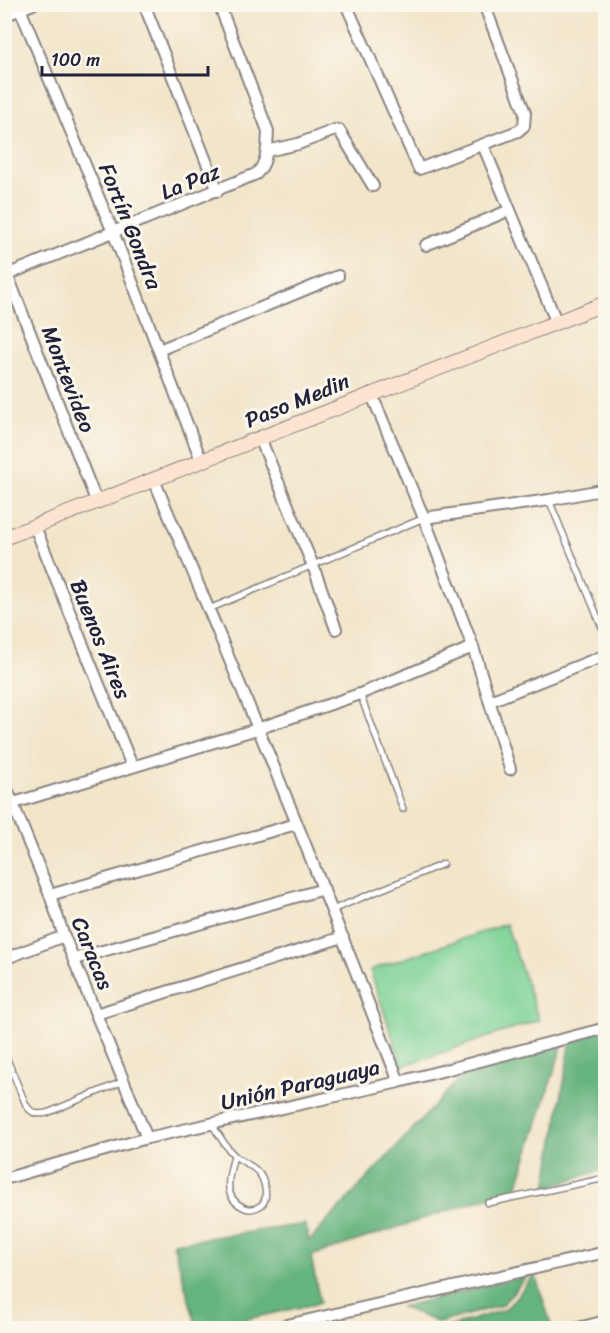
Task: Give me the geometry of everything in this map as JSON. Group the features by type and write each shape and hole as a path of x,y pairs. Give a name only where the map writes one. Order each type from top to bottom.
{"street":[{"path":"4,16 19,7 33,4"},
{"path":"144,4 218,191"},
{"path":"219,4 268,131 267,151 298,144 335,129 339,130 373,186"},
{"path":"346,4 419,169 524,128 526,118 484,4"},
{"name":"Fortín Gondra","path":"19,7 113,232 201,460"},
{"path":"483,145 556,321"},
{"name":"La Paz","path":"5,273 218,191 256,174 261,170 267,151"},
{"path":"426,245 510,210"},
{"name":"Montevideo","path":"5,273 97,503"},
{"path":"159,350 338,276"},
{"name":"Paso Medin","path":"4,538 606,303"},
{"path":"371,393 424,518 473,647 510,769"},
{"path":"260,438 313,566 336,629"},
{"path":"154,480 324,889 399,1082"},
{"path":"424,518 549,500 606,489"},
{"name":"Buenos Aires","path":"35,527 132,766"},
{"path":"14,803 257,729 360,694 473,647"},
{"path":"490,701 606,654"},
{"name":"Caracas","path":"4,782 147,1138"},
{"path":"50,895 296,824"},
{"path":"74,959 324,889"},
{"path":"4,959 64,936"},
{"path":"96,1014 343,937"},
{"name":"Unión Paraguaya","path":"4,1179 147,1138 399,1082 606,1028"},
{"path":"274,1329 606,1252"},
{"path":"578,1329 606,1321"}],"lane":[{"path":"549,500 606,637"},
{"path":"209,609 424,518"},
{"path":"360,694 403,809"},
{"path":"332,910 442,864"},
{"path":"4,1052 26,1106 30,1112 35,1114 46,1113 124,1082"},
{"path":"211,1124 234,1156 257,1171 260,1176 267,1199 257,1208 243,1207 231,1196 228,1182 234,1156"},
{"path":"488,1203 606,1178"}],"green space":[{"path":"506,924 539,1020 402,1066 370,970"},
{"path":"605,1030 605,1169 546,1188 571,1039"},
{"path":"564,1040 517,1188 311,1256 320,1303 197,1328 173,1243 305,1224 309,1241 475,1062"},
{"path":"535,1274 552,1328 446,1328 506,1309"},
{"path":"528,1275 502,1305 439,1323 401,1307"}]}
